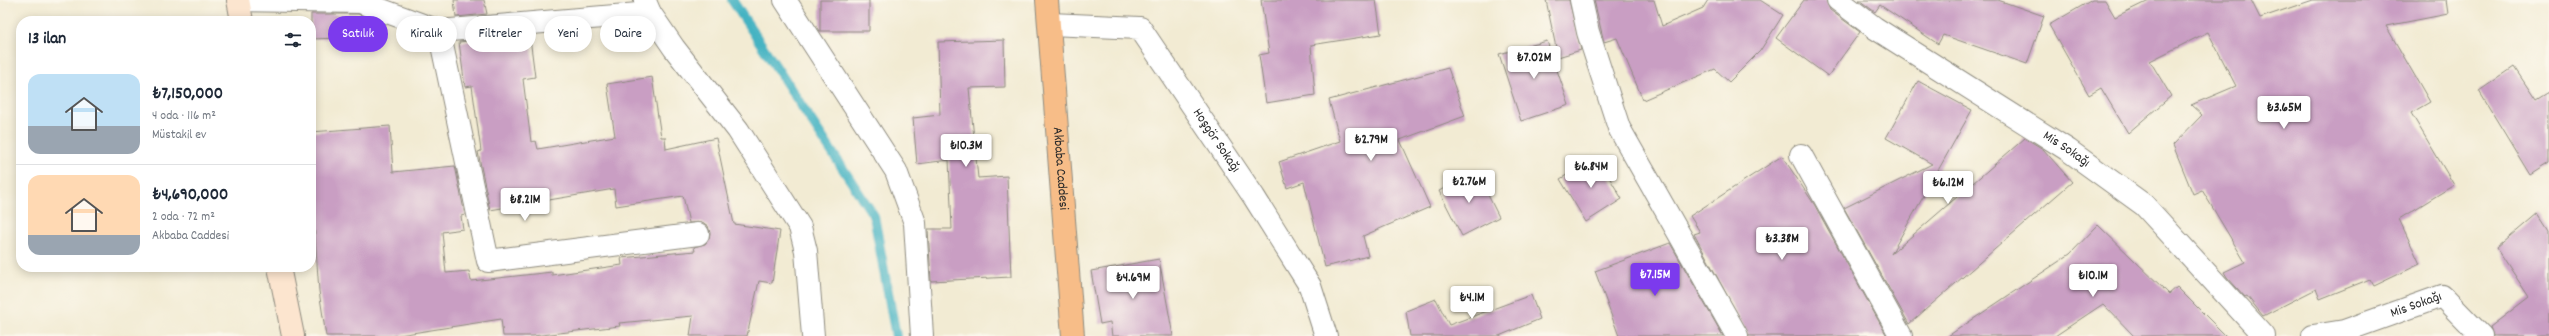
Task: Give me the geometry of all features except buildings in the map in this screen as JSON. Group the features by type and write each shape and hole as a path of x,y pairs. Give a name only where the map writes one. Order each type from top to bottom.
{"main road":[{"name":"Akbaba Caddesi","path":"1047,0 1073,336"}],"street":[{"path":"234,0 360,2 400,16"},
{"path":"238,0 241,16"},
{"path":"785,0 896,171 915,223 922,336"},
{"path":"1581,0 1588,32 1619,128 1737,336"},
{"name":"Mis Sokağı","path":"1838,0 1875,28 2068,150 2144,205 2264,336"},
{"path":"457,28 647,7 738,130 800,227 806,251 813,336"},
{"name":"Hoşgör Sokağı","path":"1050,24 1140,28 1254,197 1310,286 1326,336"},
{"path":"444,52 488,262 698,234"},
{"path":"1801,154 1901,336"},
{"path":"280,272 293,336"},
{"name":"Mis Sokağı","path":"2313,336 2344,331 2442,296 2481,336"}],"waterway":[{"path":"732,0 874,216 896,336"}]}
